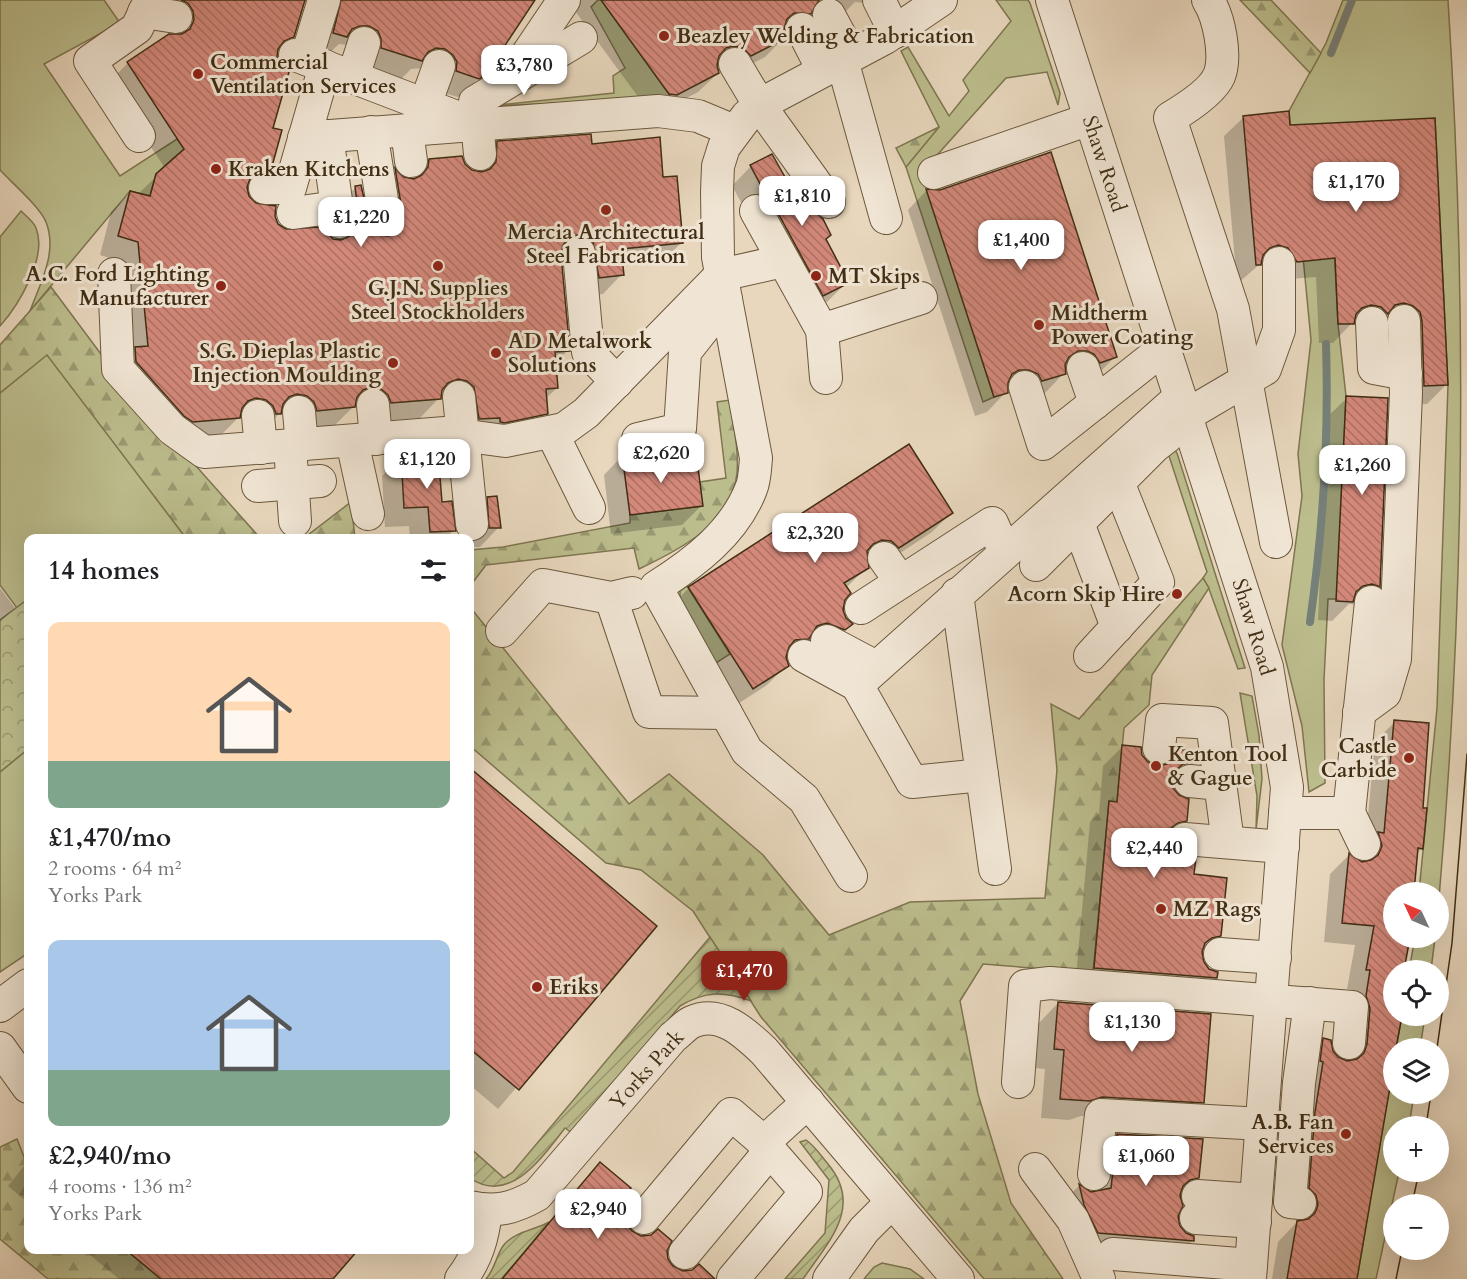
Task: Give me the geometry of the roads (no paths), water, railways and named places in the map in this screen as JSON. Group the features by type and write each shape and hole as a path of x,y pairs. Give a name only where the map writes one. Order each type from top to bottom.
{"street":[{"path":"879,0 895,32"},
{"path":"502,631 543,585 611,598 656,587 694,562 711,546 743,507 752,487 756,458 718,257 718,166 724,147 734,130 760,106 895,32 941,0"},
{"name":"Shaw Road","path":"1052,0 1267,667 1287,787 1251,1272"},
{"path":"1208,0 1222,38 1219,76 1199,99 1170,118 1233,309 1276,542"},
{"path":"509,81 552,4"},
{"path":"318,5 320,64 315,137 318,215"},
{"path":"139,136 90,61 146,21 176,17"},
{"path":"816,22 838,62 886,218"},
{"path":"478,139 475,102 581,38"},
{"path":"320,64 364,43"},
{"path":"320,64 425,105 478,139"},
{"path":"735,64 760,106 829,202"},
{"path":"425,105 439,66"},
{"path":"315,137 407,130 478,139 600,126 693,103 734,130"},
{"path":"947,172 1014,151 1090,119"},
{"path":"407,130 411,161"},
{"path":"371,132 385,218"},
{"path":"265,188 290,188 315,137"},
{"path":"756,211 822,330 826,378"},
{"path":"579,253 580,341 617,382"},
{"path":"114,274 118,369 172,429 203,436 284,446 454,435 506,441 534,431 564,429 586,413 617,382 724,288 783,261"},
{"path":"867,676 1005,552 1184,412 1265,369 1279,330 1279,263"},
{"path":"638,439 680,429 685,352 724,288"},
{"path":"822,330 921,298"},
{"path":"1359,712 1385,693 1395,659 1406,374 1404,321"},
{"path":"1372,323 1374,368 1406,374"},
{"path":"1025,387 1043,444 1163,349"},
{"path":"1083,368 1095,403"},
{"path":"459,397 454,435 464,529"},
{"path":"368,514 364,440 373,405"},
{"path":"284,446 299,412"},
{"path":"1036,565 1155,446 1184,412"},
{"path":"258,416 284,446 306,482 295,521"},
{"path":"534,431 589,508"},
{"path":"258,486 306,482"},
{"path":"1090,656 1158,582 1118,482"},
{"path":"861,608 892,570 992,523 1005,552"},
{"path":"1078,523 1118,627"},
{"path":"656,587 747,751 804,799 851,876"},
{"path":"957,594 994,869"},
{"path":"611,598 649,711 726,713"},
{"path":"1364,844 1349,813 1371,602"},
{"path":"815,649 867,676 912,782 982,775"},
{"path":"1159,748 1162,720 1212,723 1205,782 1228,842"},
{"path":"1286,813 1349,813"},
{"path":"1185,839 1283,847"},
{"path":"1220,954 1275,958"},
{"path":"1018,1082 1025,986 1050,983 1352,1007 1349,1042"},
{"path":"0,1006 24,988"},
{"path":"1300,1203 1290,1202 1299,1083 1310,1003"},
{"name":"Yorks Park","path":"478,1209 514,1208 537,1195 673,1037 692,1022 708,1019 730,1023 746,1033 808,1102 958,1279"},
{"path":"0,1048 24,1081"},
{"path":"686,1253 767,1147 808,1102"},
{"path":"644,1218 731,1114 767,1147 806,1192 734,1279"},
{"path":"1094,1174 1101,1115 1262,1124"},
{"path":"1035,1168 1106,1266 1251,1272"},
{"path":"1256,1200 1198,1196 1256,1200"},
{"path":"829,1279 864,1230 892,1202"},
{"path":"460,1279 472,1266 483,1236 478,1209"}],"waterway":[{"path":"1331,53 1352,0"},
{"path":"1310,622 1324,483 1327,414 1326,344"}],"tram line":[{"path":"1438,1038 1452,943 1467,754"},
{"path":"1428,1116 1429,1104"},
{"path":"1414,1194 1417,1182"},
{"path":"1396,1279 1400,1260"}],"place":[{"name":"Beazley Welding & Fabrication","path":"664,36"},
{"name":"Commercial Ventilation Services","path":"198,74"},
{"name":"Kraken Kitchens","path":"216,169"},
{"name":"Mercia Architectural Steel Fabrication","path":"606,210"},
{"name":"G.J.N. Supplies Steel Stockholders","path":"438,266"},
{"name":"MT Skips","path":"816,276"},
{"name":"A.C. Ford Lighting Manufacturer","path":"221,286"},
{"name":"Midtherm Power Coating","path":"1039,325"},
{"name":"AD Metalwork Solutions","path":"496,353"},
{"name":"S.G. Dieplas Plastic Injection Moulding","path":"393,363"},
{"name":"Acorn Skip Hire","path":"1177,594"},
{"name":"Castle Carbide","path":"1409,758"},
{"name":"Kenton Tool & Gague","path":"1156,766"},
{"name":"MZ Rags","path":"1161,909"},
{"name":"Eriks","path":"537,987"},
{"name":"A.B. Fan Services","path":"1346,1134"}]}
